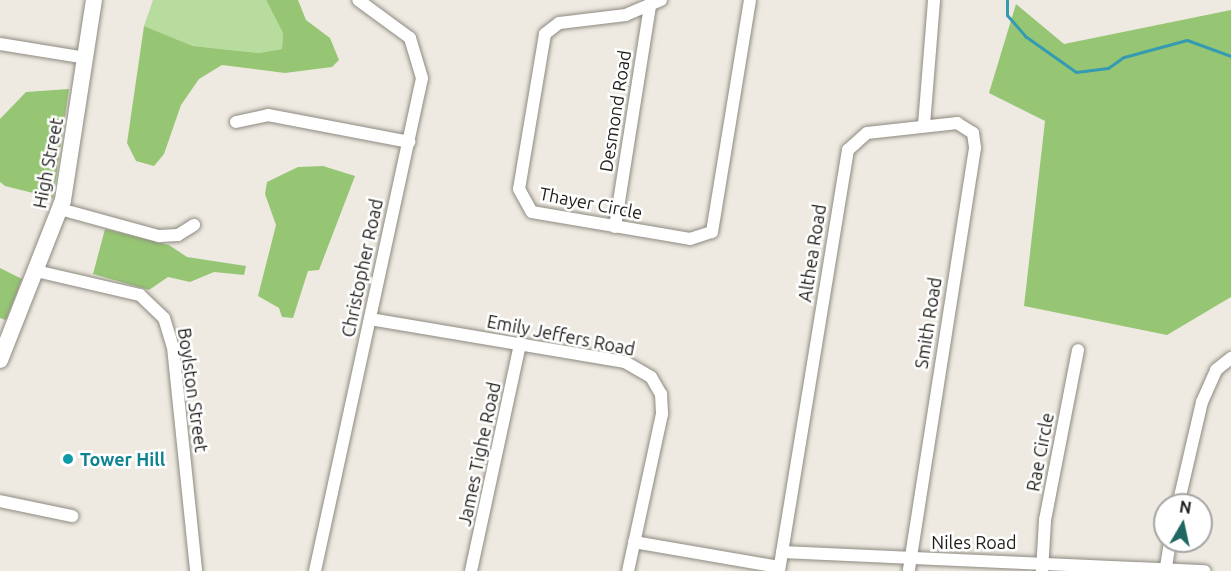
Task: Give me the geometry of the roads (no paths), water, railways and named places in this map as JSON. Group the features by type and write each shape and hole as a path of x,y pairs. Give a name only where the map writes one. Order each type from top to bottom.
{"main road":[{"name":"High Street","path":"0,360 60,209 94,0"}],"street":[{"name":"Christopher Road","path":"315,571 422,78 419,54 406,33 358,0"},
{"name":"Thayer Circle","path":"654,2 626,15 564,21 548,30 519,194 532,212 695,240 715,227 750,0"},
{"path":"924,125 934,0"},
{"name":"Desmond Road","path":"615,227 654,2"},
{"path":"0,44 86,58"},
{"path":"236,122 268,115 409,142"},
{"name":"Althea Road","path":"779,569 848,150 867,133 924,125"},
{"name":"Smith Road","path":"909,566 975,148 964,125 924,125"},
{"path":"60,209 159,236 178,235 194,225"},
{"name":"Boylston Street","path":"36,272 140,295 164,318 173,347 196,571"},
{"name":"Emily Jeffers Road","path":"370,319 631,364 656,382 662,414 628,571"},
{"name":"James Tighe Road","path":"471,571 520,345"},
{"name":"Rae Circle","path":"1042,566 1078,350"},
{"path":"1181,493 1202,402 1219,365 1231,358"},
{"path":"0,501 72,516"},
{"path":"634,542 779,569"},
{"name":"Niles Road","path":"782,552 909,566 1166,567 1204,571"},
{"path":"1166,567 1168,553"}],"waterway":[{"path":"1007,0 1007,15 1025,36 1076,72 1108,68 1124,57 1187,40 1231,56"}],"place":[{"name":"Tower Hill","path":"68,459"}]}
